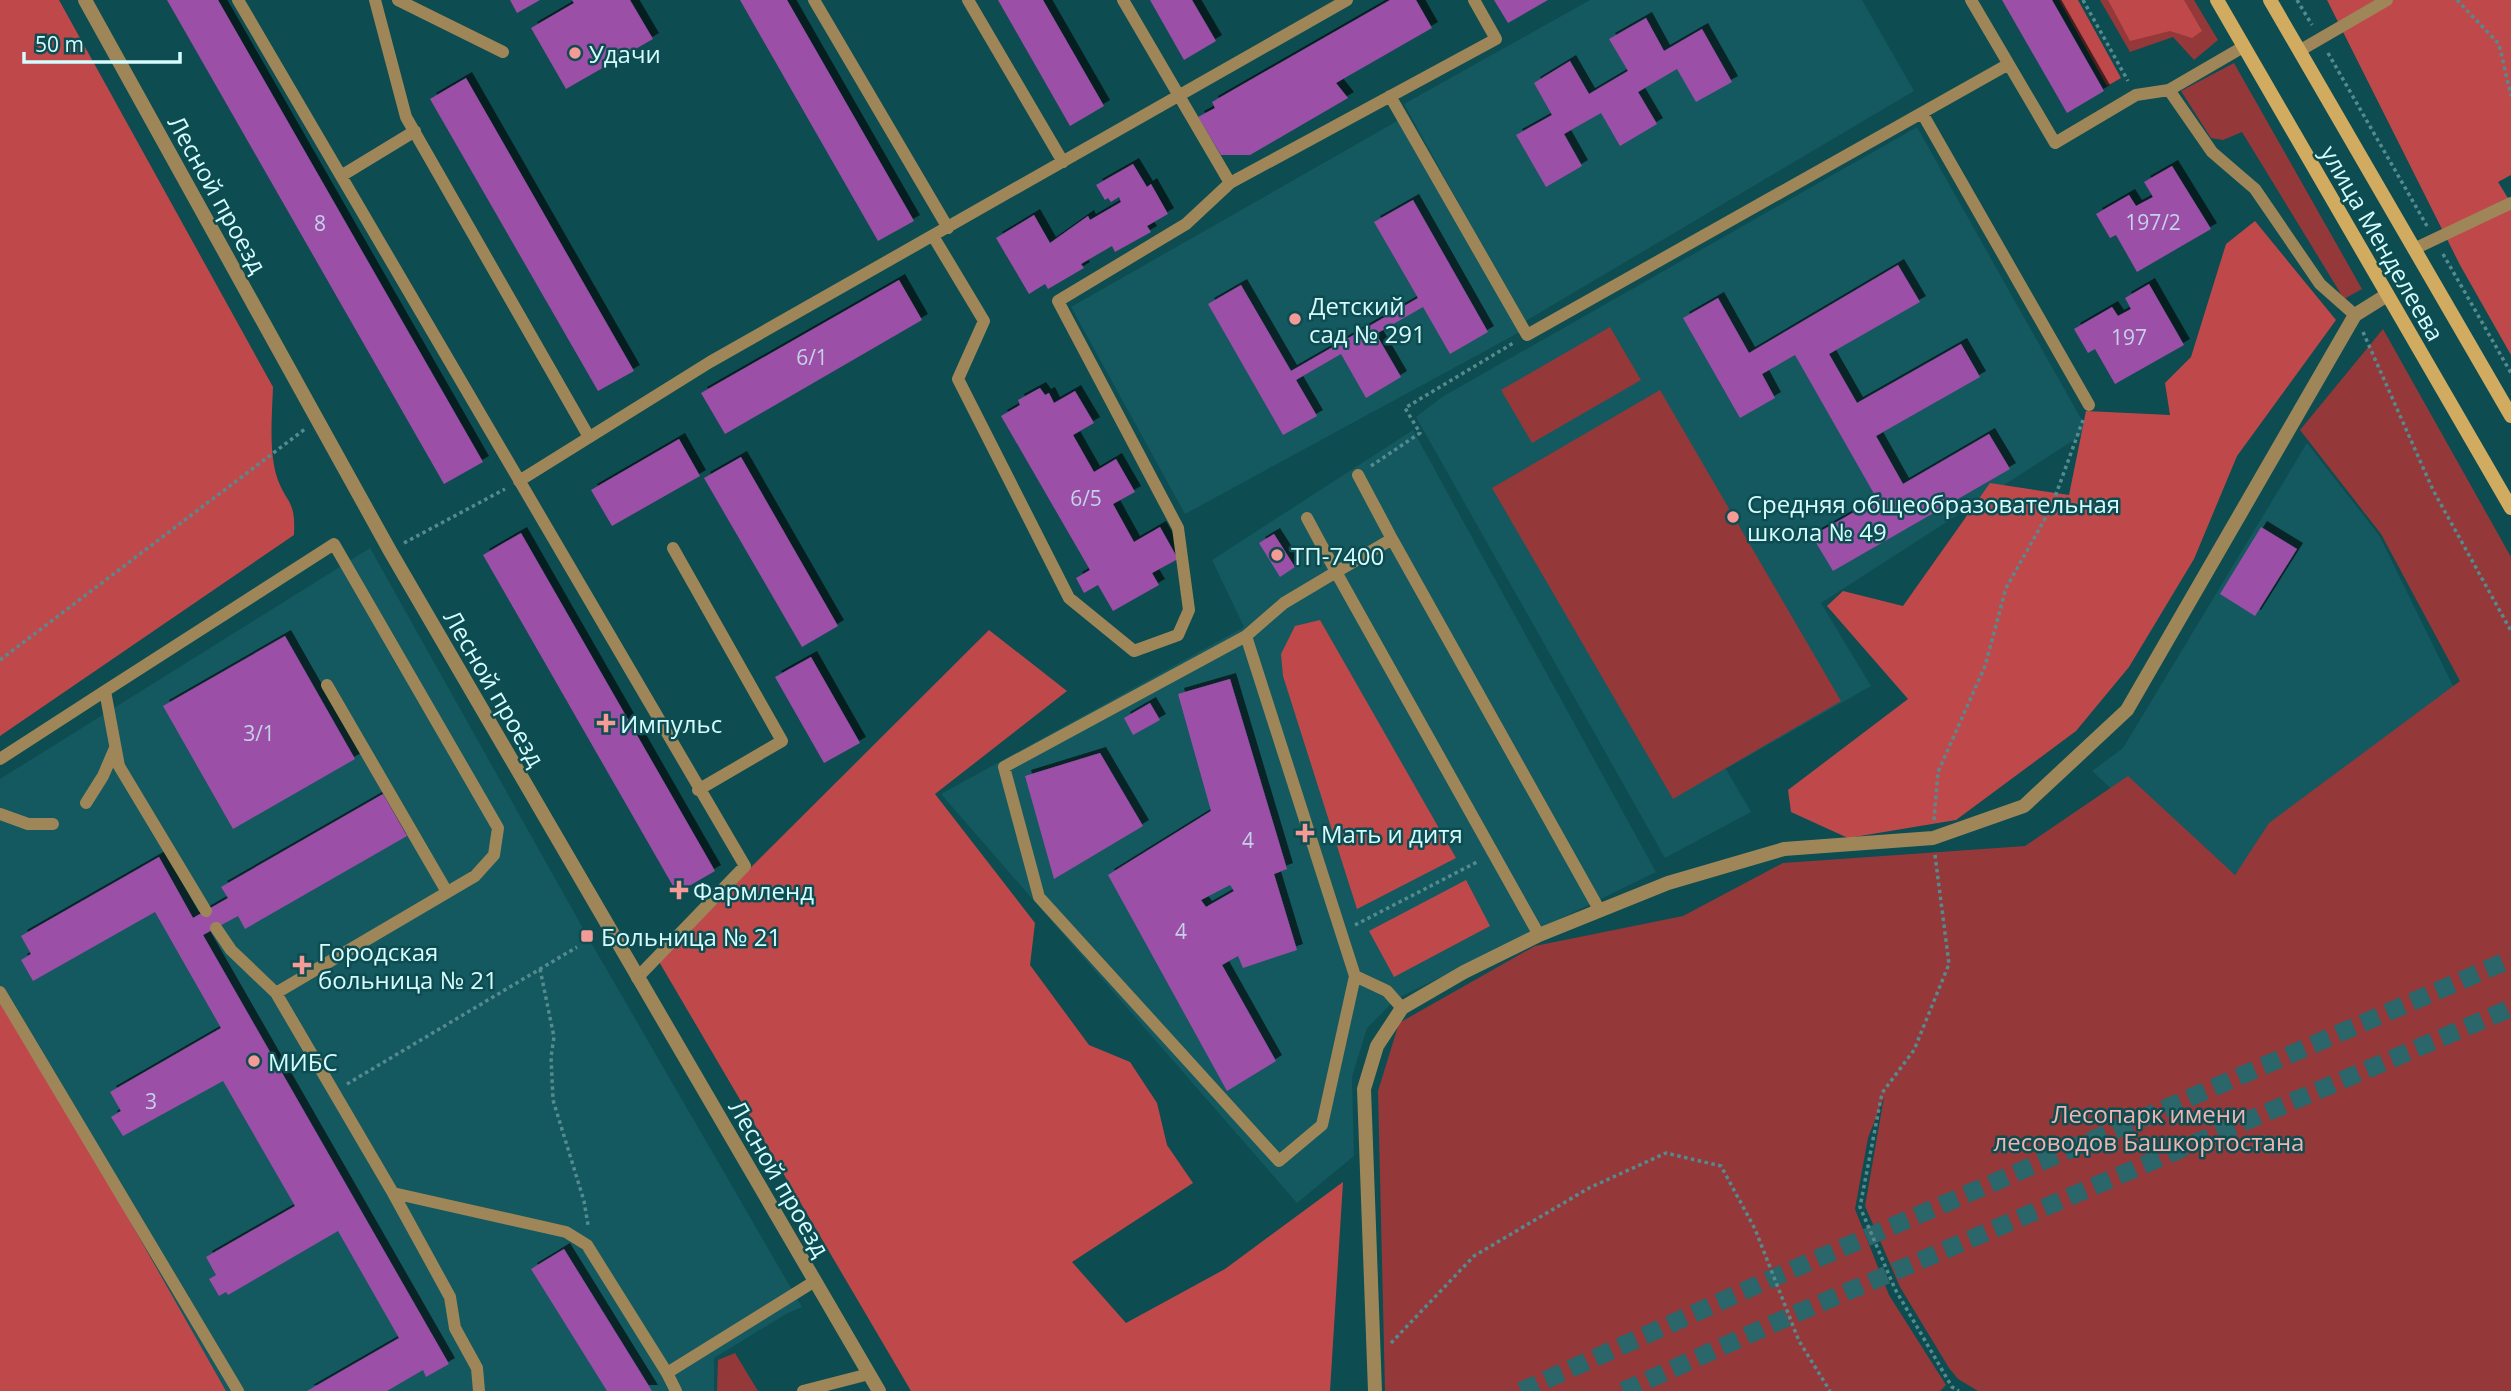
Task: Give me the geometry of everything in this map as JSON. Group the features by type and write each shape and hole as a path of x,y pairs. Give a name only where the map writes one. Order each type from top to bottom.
{"main road":[{"name":"улица Менделеева","path":"2217,0 2511,508"},
{"name":"улица Менделеева","path":"2271,0 2511,416"}],"street":[{"name":"Лесной проезд","path":"85,0 390,551 879,1391"},
{"path":"1375,1391 1364,1088 1377,1046 1402,1008 1464,972 1539,935 1668,883 1784,849 1933,838 2024,806 2127,710 2356,315 2387,295"}],"lane":[{"path":"238,0 698,790 745,866 637,978"},
{"path":"375,0 407,117 589,437"},
{"path":"398,0 503,52"},
{"path":"814,0 948,228"},
{"path":"968,0 1063,162"},
{"path":"1123,0 1177,97 1230,183"},
{"path":"519,481 710,362 1347,0"},
{"path":"933,236 984,321 958,379 1069,598 1134,650 1178,635 1189,610 1178,528 1058,302 1186,224 1230,183 1496,39 1474,0"},
{"path":"1972,0 2007,65 2055,142 2136,95 2169,90 2243,47"},
{"path":"2299,51 2388,0"},
{"path":"1390,96 1527,335 2007,65"},
{"path":"2169,90 2212,152 2255,189 2320,284 2356,315"},
{"path":"1922,113 2089,405"},
{"path":"341,176 415,131"},
{"path":"2414,248 2511,203"},
{"path":"1358,475 1600,911"},
{"path":"1307,519 1539,935"},
{"path":"1246,636 1355,976 1322,1125 1279,1161 1039,897 1004,767 1246,636 1284,603 1392,539"},
{"path":"0,759 334,544 498,828 494,855 475,876 276,993"},
{"path":"673,548 782,741 698,790"},
{"path":"327,685 447,892"},
{"path":"104,691 118,766 206,911"},
{"path":"86,803 103,776 115,747"},
{"path":"0,814 28,824 53,824"},
{"path":"216,928 230,950 276,993 393,1193 450,1297 455,1328 478,1368 479,1391"},
{"path":"1355,976 1387,991 1402,1008"},
{"path":"0,992 238,1391"},
{"path":"393,1193 566,1232 587,1245 676,1391"},
{"path":"667,1373 814,1281"},
{"path":"803,1391 869,1374"}],"path":[{"path":"2083,0 2136,95"},
{"path":"2297,0 2511,373"},
{"path":"2457,0 2499,44 2511,96"},
{"path":"2356,315 2433,490 2511,631"},
{"path":"1358,475 1420,433 1405,408 1527,335"},
{"path":"1959,1391 1952,1387 1895,1289 1860,1208 1882,1093 1914,1050 1950,964 1933,838 1938,772 1985,666 2006,589 2051,508 2089,405"},
{"path":"0,660 317,420"},
{"path":"390,551 519,481"},
{"path":"1341,932 1493,853"},
{"path":"334,1092 577,947"},
{"path":"540,968 554,1037 551,1057 553,1100 584,1201 589,1228 587,1245"},
{"path":"1374,1361 1474,1256 1588,1188 1666,1153 1721,1166 1755,1229 1799,1341 1830,1391"},
{"path":"1948,1391 1952,1387"}],"shaded area":[{"path":"0,0 59,0 273,387 272,453 279,484 292,507 294,535 0,736"},
{"path":"1590,0 1862,0 1914,91 1524,322 1404,104"},
{"path":"2059,0 2078,0 2121,78 2107,86"},
{"path":"2108,0 2184,0 2202,31 2192,38 2170,31 2130,41"},
{"path":"2327,0 2511,0 2511,175 2498,182 2511,203 2511,355 2460,265"},
{"name":"Детский сад № 291","path":"1399,120 1520,332 1185,514 1071,307"},
{"name":"Средняя общеобразовательная школа № 49","path":"1917,127 2088,431 1821,603 1871,686 1726,769 1751,812 1665,858 1416,417 1442,397"},
{"path":"2255,221 2336,320 2237,456 2194,559 2129,667 2076,731 1956,820 1848,838 1791,812 1788,790 1908,699 1827,606 1843,591 1903,606 1990,483 2069,495 2086,411 2170,415 2165,383 2191,357 2226,244"},
{"name":"Мать и дитя","path":"1413,430 1656,872 1396,999 1367,1028 1352,1077 1354,1156 1297,1203 941,794 1244,627 1212,560"},
{"path":"2307,443 2379,535 2458,696 2217,888 2092,771 2123,748"},
{"name":"Городская больница № 21","path":"370,548 589,939 802,1307 714,1358 714,1391 226,1391 0,991 0,779"},
{"path":"1320,620 1456,858 1357,909 1283,676 1281,654 1295,626"},
{"path":"989,630 1067,691 935,794 1035,923 1030,965 1089,1045 1130,1062 1157,1103 1167,1145 1193,1183 1072,1262 1126,1323 1225,1269 1343,1182 1330,1391 911,1391 658,960"},
{"path":"1466,880 1490,926 1394,977 1369,931"},
{"path":"0,991 226,1391 0,1391"}],"green space":[{"path":"2100,0 2194,0 2218,40 2194,60 2173,37 2130,52"},
{"path":"2234,63 2362,289 2344,299 2242,132 2223,140 2211,138 2181,91"},
{"path":"1610,327 1641,380 1532,443 1501,390"},
{"name":"Лесопарк имени лесоводов Башкортостана","path":"2383,329 2511,557 2511,1391 1978,1391 1958,1379 1949,1368 1900,1287 1865,1206 1884,1097 1868,1138 1855,1209 1889,1295 1946,1385 1940,1391 1385,1391 1378,1091 1399,1023 1535,946 1683,916 1783,863 2025,846 2128,776 2235,875 2269,823 2460,681 2381,534 2300,430"},
{"path":"1660,390 1841,701 1673,799 1492,488"},
{"path":"735,1353 758,1391 717,1391 718,1360"}],"building":[{"path":"167,0 218,0 483,462 444,484"},
{"path":"510,0 540,0 517,13"},
{"path":"572,0 630,0 653,39 566,89 531,28 574,3"},
{"path":"740,0 787,0 914,221 878,241"},
{"path":"998,0 1043,0 1104,106 1070,126"},
{"path":"1150,0 1192,0 1216,41 1184,60"},
{"path":"1390,0 1416,0 1432,28 1336,83 1348,98 1250,155 1221,155 1198,117 1215,108 1212,102"},
{"path":"1494,0 1548,0 1508,23"},
{"path":"2002,0 2052,0 2104,91 2067,113"},
{"path":"1646,18 1664,51 1702,29 1732,82 1696,102 1677,69 1638,92 1657,124 1620,146 1601,113 1564,134 1582,166 1546,187 1516,135 1552,115 1534,83 1570,61 1589,94 1628,71 1609,39"},
{"path":"466,78 634,371 598,391 430,99"},
{"path":"1133,164 1147,187 1151,184 1168,214 1147,226 1151,232 1115,252 1112,246 1081,264 1084,268 1048,289 1045,284 1029,294 996,238 1034,215 1050,243 1088,216 1090,220 1121,202 1119,197 1111,202 1108,198 1105,200 1096,185"},
{"path":"2172,166 2211,229 2137,272 2116,235 2110,238 2096,214 2129,195 2136,206 2153,197 2144,182"},
{"path":"1413,200 1488,332 1450,354 1423,307 1376,334 1401,377 1366,398 1341,354 1296,380 1317,416 1283,435 1208,304 1241,285 1291,371 1418,298 1374,222"},
{"path":"1898,265 1920,302 1829,354 1857,403 1961,344 1980,377 1876,436 1903,484 1989,434 2010,469 1833,571 1812,536 1877,499 1795,355 1762,374 1775,398 1740,418 1683,318 1718,298 1749,353"},
{"path":"899,280 922,320 725,434 701,393"},
{"path":"2149,284 2184,345 2115,384 2095,349 2088,353 2074,329 2112,307 2118,316 2131,309 2125,298"},
{"path":"1040,388 1045,395 1049,393 1054,403 1075,391 1094,423 1073,435 1094,472 1116,459 1135,492 1113,504 1134,542 1160,527 1178,559 1152,573 1159,585 1113,611 1098,585 1084,593 1076,578 1090,570 1001,416 1020,405 1018,400"},
{"path":"679,439 700,476 612,526 591,490"},
{"path":"741,457 838,626 802,647 704,478"},
{"path":"2261,527 2297,549 2255,616 2220,594"},
{"path":"521,533 715,871 677,893 483,555"},
{"name":"ТП-7400","path":"1274,534 1295,567 1280,577 1259,543"},
{"path":"285,636 355,759 233,829 163,706"},
{"path":"811,657 860,743 824,763 775,677"},
{"path":"1230,679 1287,869 1274,874 1297,950 1243,968 1238,956 1222,965 1276,1061 1227,1091 1108,875 1211,811 1178,694","holes":["1230,885 1234,891 1206,907 1201,900"]},
{"path":"1150,703 1160,720 1133,735 1124,718"},
{"path":"1100,753 1143,826 1054,879 1025,776"},
{"path":"383,794 407,836 245,929 238,916 203,935 449,1364 426,1377 423,1370 387,1391 307,1391 399,1338 338,1231 228,1295 226,1292 219,1296 209,1279 216,1275 206,1257 295,1206 223,1081 123,1136 111,1117 121,1111 110,1092 221,1028 155,912 33,981 21,960 31,954 21,936 159,857 193,918 228,898 221,887"},
{"path":"564,1249 652,1391 607,1391 531,1269"}],"tunnel":[{"path":"1521,1391 1784,1273 2511,959"},
{"path":"1623,1391 1795,1314 2511,1008"}],"place":[{"name":"Удачи","path":"575,53"},
{"name":"Детский сад № 291","path":"1295,319"},
{"name":"Средняя общеобразовательная школа № 49","path":"1733,517"},
{"name":"ТП-7400","path":"1277,555"},
{"name":"Импульс","path":"606,723"},
{"name":"Мать и дитя","path":"1305,833"},
{"name":"Фармленд","path":"679,890"},
{"name":"Больница № 21","path":"587,936"},
{"name":"Городская больница № 21","path":"302,965"},
{"name":"МИБС","path":"254,1061"}]}
